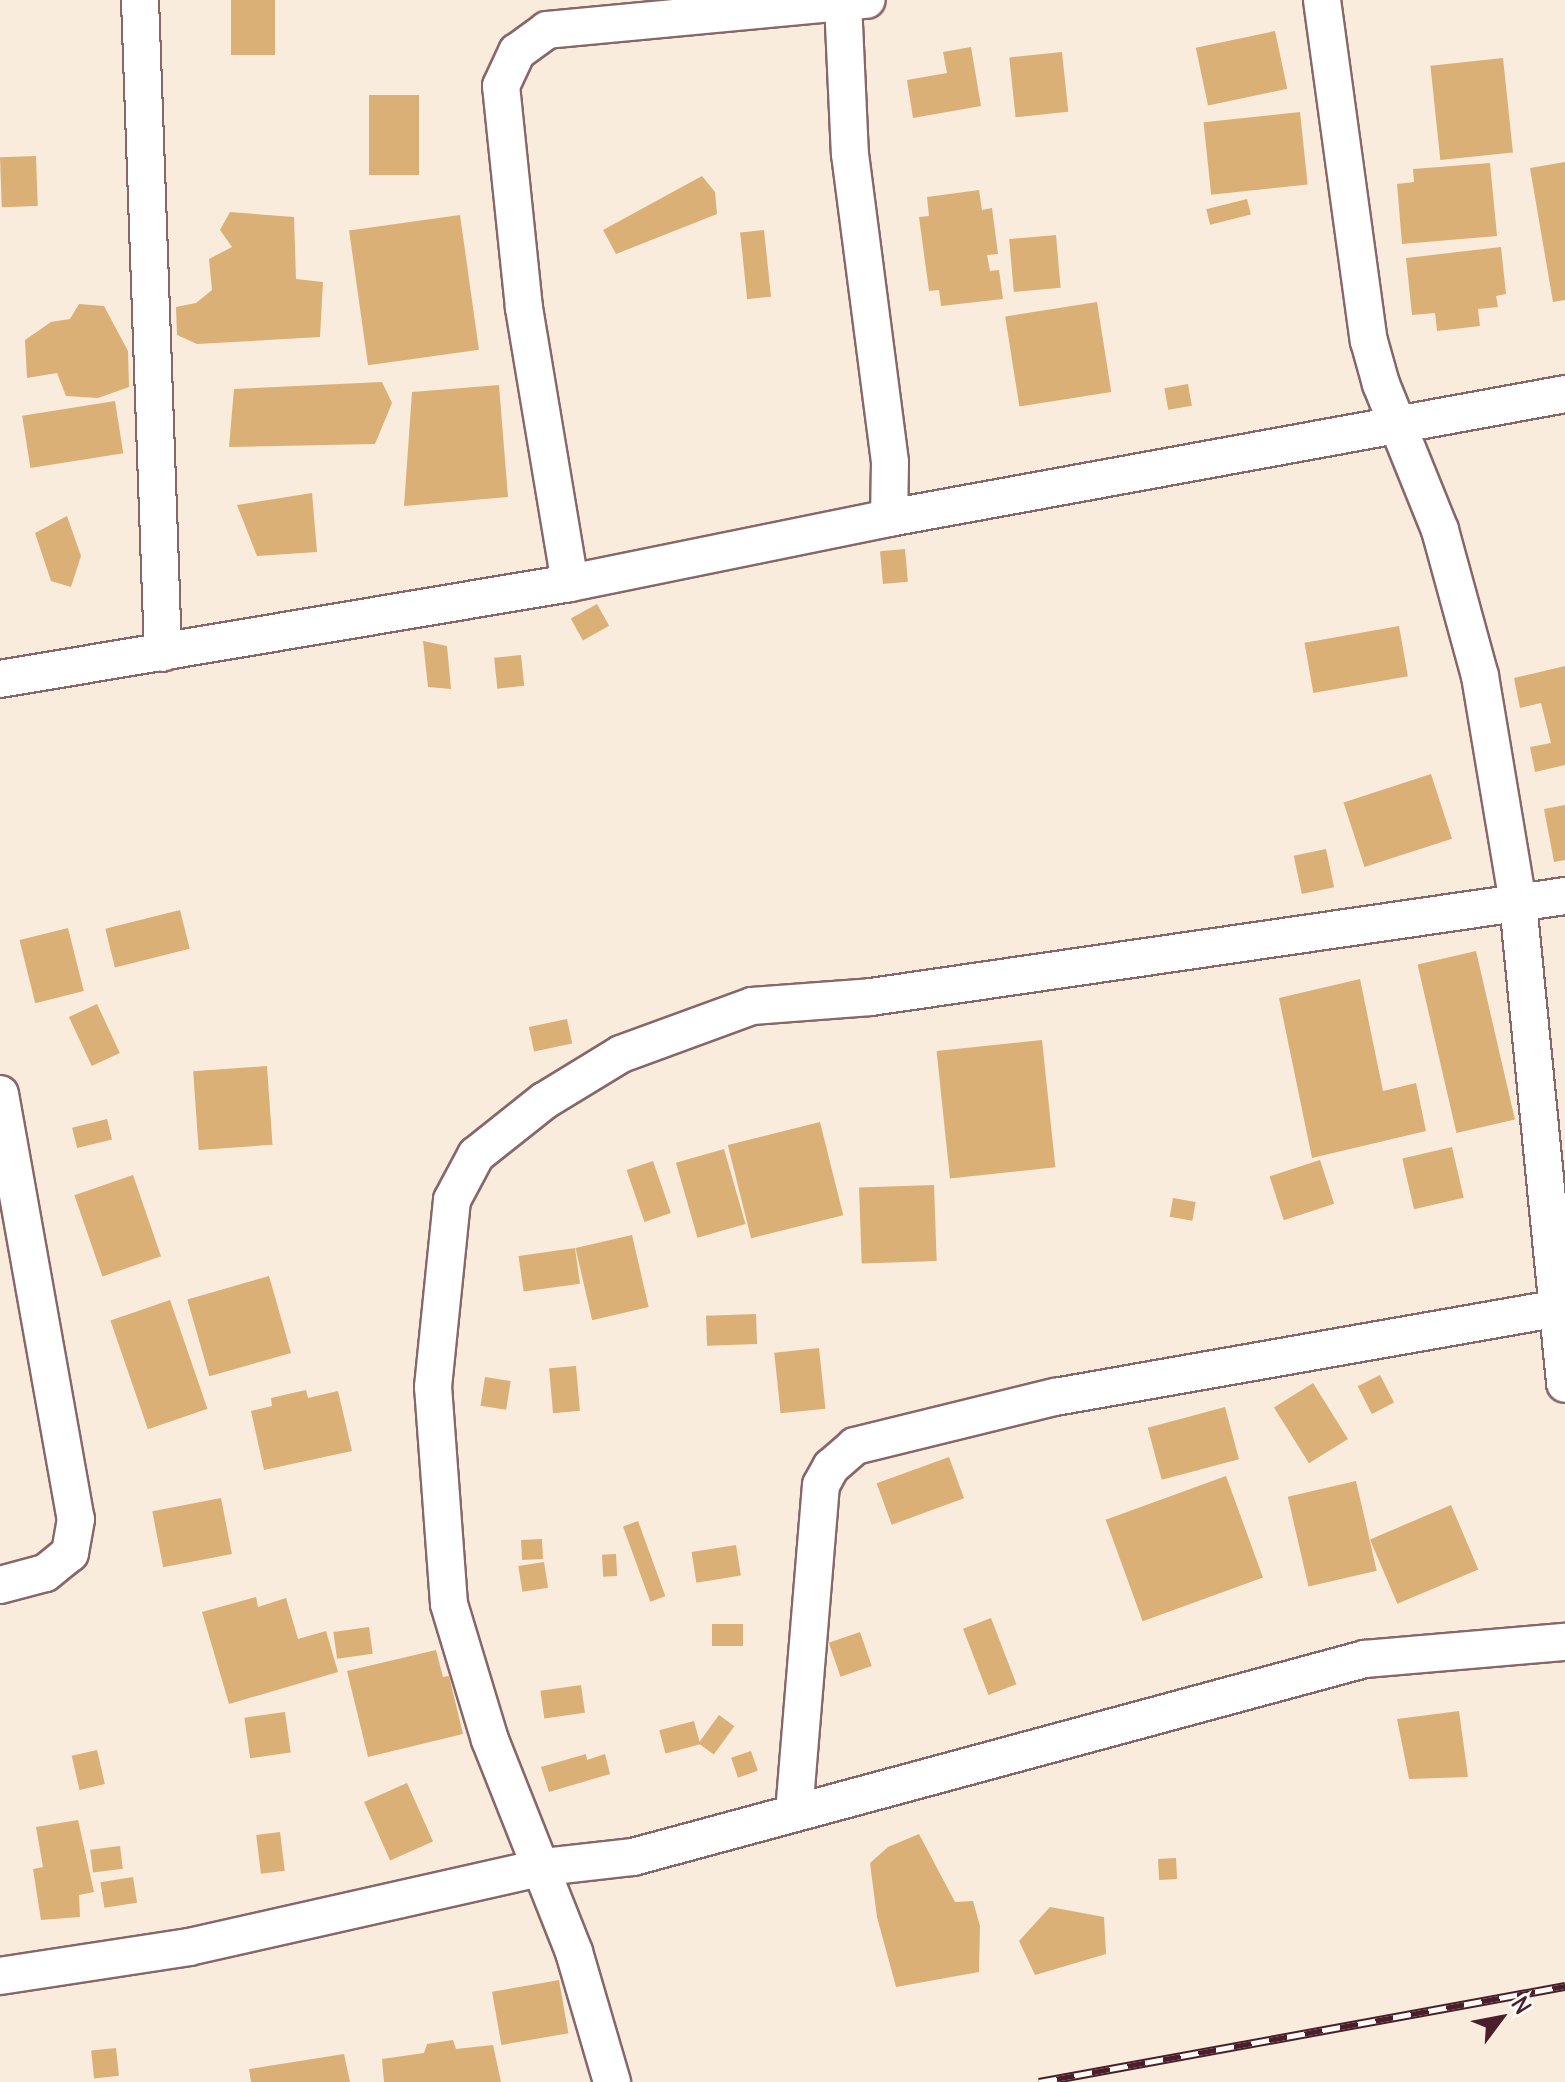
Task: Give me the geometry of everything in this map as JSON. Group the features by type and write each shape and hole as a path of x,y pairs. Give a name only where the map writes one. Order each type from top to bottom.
{"street":[{"path":"140,0 163,653"},
{"path":"1322,0 1369,341 1440,530 1480,676 1518,903 1560,1307 1565,1384"},
{"path":"570,583 524,308 501,86 517,52 547,30 855,1 850,154 890,462 889,518"},
{"path":"0,679 570,583 889,518 1565,394"},
{"path":"612,2082 544,1867 490,1740 449,1604 433,1387 452,1200 476,1155 544,1101 621,1054 752,1006 871,997 1565,896"},
{"path":"0,1094 76,1519 70,1553 45,1573 0,1585"},
{"path":"794,1813 821,1485 831,1467 855,1446 1055,1397 1560,1307"},
{"path":"0,1976 189,1947 544,1867 633,1857 1365,1659 1565,1642"}],"building":[{"path":"231,0 275,0 275,55 231,55"},
{"path":"1275,31 1287,89 1208,106 1196,48"},
{"path":"971,47 981,106 913,118 907,80 947,73 943,52"},
{"path":"1062,52 1068,112 1016,117 1009,58"},
{"path":"1503,58 1513,152 1440,160 1430,66"},
{"path":"369,95 419,95 419,175 369,175"},
{"path":"1300,112 1308,185 1211,195 1204,122"},
{"path":"36,156 38,206 2,207 0,157"},
{"path":"1565,162 1565,300 1553,302 1530,168"},
{"path":"1490,163 1497,236 1402,244 1397,184 1414,182 1413,169"},
{"path":"702,176 715,192 717,214 616,254 603,230"},
{"path":"979,190 982,210 992,208 998,254 987,255 990,271 999,270 1003,299 941,306 939,290 929,291 919,217 929,216 927,197"},
{"path":"1247,199 1251,215 1210,225 1206,209"},
{"path":"230,212 294,217 296,279 323,282 320,337 197,344 177,335 176,307 196,303 212,290 209,259 232,247 220,230"},
{"path":"460,215 479,350 368,365 349,231"},
{"path":"764,230 771,297 747,299 740,233"},
{"path":"1056,235 1061,288 1014,292 1009,239"},
{"path":"1501,247 1506,294 1496,296 1498,307 1478,309 1480,326 1437,331 1435,313 1412,315 1406,258"},
{"path":"1097,302 1111,392 1019,406 1005,317"},
{"path":"79,304 104,306 128,351 129,387 98,398 66,396 57,373 27,378 25,340 51,322 70,319"},
{"path":"382,382 392,403 375,444 229,447 234,389"},
{"path":"1188,384 1192,406 1168,410 1164,388"},
{"path":"499,385 508,497 404,506 412,392"},
{"path":"115,401 123,453 30,468 22,416"},
{"path":"312,493 317,552 257,556 237,505"},
{"path":"67,516 81,556 71,587 51,581 35,533"},
{"path":"905,549 908,582 883,584 880,551"},
{"path":"597,604 609,626 583,640 571,619"},
{"path":"1399,626 1408,676 1313,693 1304,643"},
{"path":"423,641 447,646 451,689 428,687"},
{"path":"521,655 524,686 497,689 494,658"},
{"path":"1565,666 1565,765 1535,772 1530,747 1551,743 1541,703 1520,708 1514,678"},
{"path":"1431,774 1452,839 1365,867 1344,802"},
{"path":"1565,805 1565,860 1554,862 1544,809"},
{"path":"1326,849 1334,887 1302,894 1294,856"},
{"path":"180,910 190,949 115,967 105,929"},
{"path":"68,928 84,991 35,1003 19,940"},
{"path":"1476,951 1515,1120 1456,1133 1418,964"},
{"path":"1360,979 1383,1091 1416,1083 1426,1131 1312,1158 1279,998"},
{"path":"97,1004 120,1053 92,1066 69,1017"},
{"path":"567,1019 572,1043 534,1052 529,1027"},
{"path":"1042,1040 1055,1167 950,1178 937,1051"},
{"path":"267,1066 273,1145 199,1150 193,1071"},
{"path":"107,1119 112,1139 77,1148 72,1128"},
{"path":"820,1122 843,1215 751,1238 728,1145"},
{"path":"1452,1147 1464,1198 1414,1209 1402,1158"},
{"path":"724,1149 745,1224 697,1238 676,1163"},
{"path":"1320,1160 1334,1204 1284,1220 1270,1176"},
{"path":"653,1161 671,1213 644,1222 627,1170"},
{"path":"133,1175 161,1256 102,1276 74,1195"},
{"path":"934,1185 937,1261 862,1264 859,1188"},
{"path":"1173,1198 1196,1202 1192,1221 1170,1217"},
{"path":"632,1235 649,1307 592,1320 575,1248"},
{"path":"575,1248 580,1284 524,1292 519,1256"},
{"path":"269,1276 291,1353 209,1376 187,1299"},
{"path":"170,1300 207,1409 148,1429 110,1321"},
{"path":"756,1314 757,1344 707,1346 706,1316"},
{"path":"819,1348 825,1409 781,1413 774,1353"},
{"path":"576,1366 580,1411 553,1413 549,1368"},
{"path":"1380,1375 1394,1403 1372,1414 1358,1386"},
{"path":"485,1377 511,1381 506,1410 480,1406"},
{"path":"1313,1383 1348,1439 1309,1463 1274,1407"},
{"path":"306,1390 308,1398 338,1391 352,1451 264,1470 251,1411 272,1406 271,1398"},
{"path":"1225,1407 1239,1459 1162,1480 1148,1428"},
{"path":"949,1457 964,1498 892,1525 877,1483"},
{"path":"1226,1476 1263,1577 1143,1621 1106,1520"},
{"path":"1356,1481 1377,1571 1308,1586 1288,1497"},
{"path":"221,1498 232,1554 163,1567 152,1511"},
{"path":"1451,1505 1478,1569 1397,1604 1370,1539"},
{"path":"638,1521 665,1596 650,1602 623,1526"},
{"path":"542,1539 543,1559 522,1560 521,1540"},
{"path":"736,1545 741,1576 696,1583 692,1552"},
{"path":"616,1554 617,1576 603,1577 602,1555"},
{"path":"544,1562 548,1588 522,1592 518,1566"},
{"path":"256,1597 258,1607 286,1598 298,1639 326,1631 338,1672 229,1704 202,1612"},
{"path":"991,1618 1016,1684 988,1695 963,1629"},
{"path":"712,1624 743,1624 743,1646 712,1646"},
{"path":"369,1627 373,1654 337,1659 333,1632"},
{"path":"860,1632 872,1666 841,1677 829,1643"},
{"path":"436,1650 443,1677 449,1676 463,1734 368,1757 347,1671"},
{"path":"581,1685 585,1713 544,1718 540,1691"},
{"path":"1459,1711 1468,1777 1409,1779 1397,1719"},
{"path":"285,1712 291,1753 250,1758 244,1718"},
{"path":"719,1715 734,1726 714,1754 698,1743"},
{"path":"694,1721 700,1744 665,1753 659,1730"},
{"path":"97,1750 105,1784 80,1790 72,1756"},
{"path":"751,1751 758,1771 738,1778 731,1758"},
{"path":"586,1754 587,1760 605,1754 610,1774 549,1792 541,1767"},
{"path":"407,1783 433,1841 390,1861 364,1802"},
{"path":"78,1820 94,1892 79,1895 80,1917 41,1920 33,1869 43,1867 36,1827"},
{"path":"280,1832 285,1871 261,1874 256,1835"},
{"path":"919,1834 955,1902 973,1901 980,1926 979,1972 896,1987 877,1917 870,1863 888,1847"},
{"path":"120,1846 123,1869 93,1872 90,1850"},
{"path":"1176,1858 1177,1879 1159,1880 1158,1859"},
{"path":"133,1877 137,1903 104,1908 100,1882"},
{"path":"1050,1907 1104,1917 1106,1954 1035,1975 1019,1941"},
{"path":"559,1980 568,2033 501,2045 492,1992"},
{"path":"453,2040 456,2049 493,2045 501,2082 384,2082 382,2059 424,2053 427,2044"},
{"path":"116,2048 119,2076 94,2078 91,2051"},
{"path":"344,2054 350,2082 251,2082 249,2069"}],"railway":[{"path":"1039,2082 1565,1986"}]}
